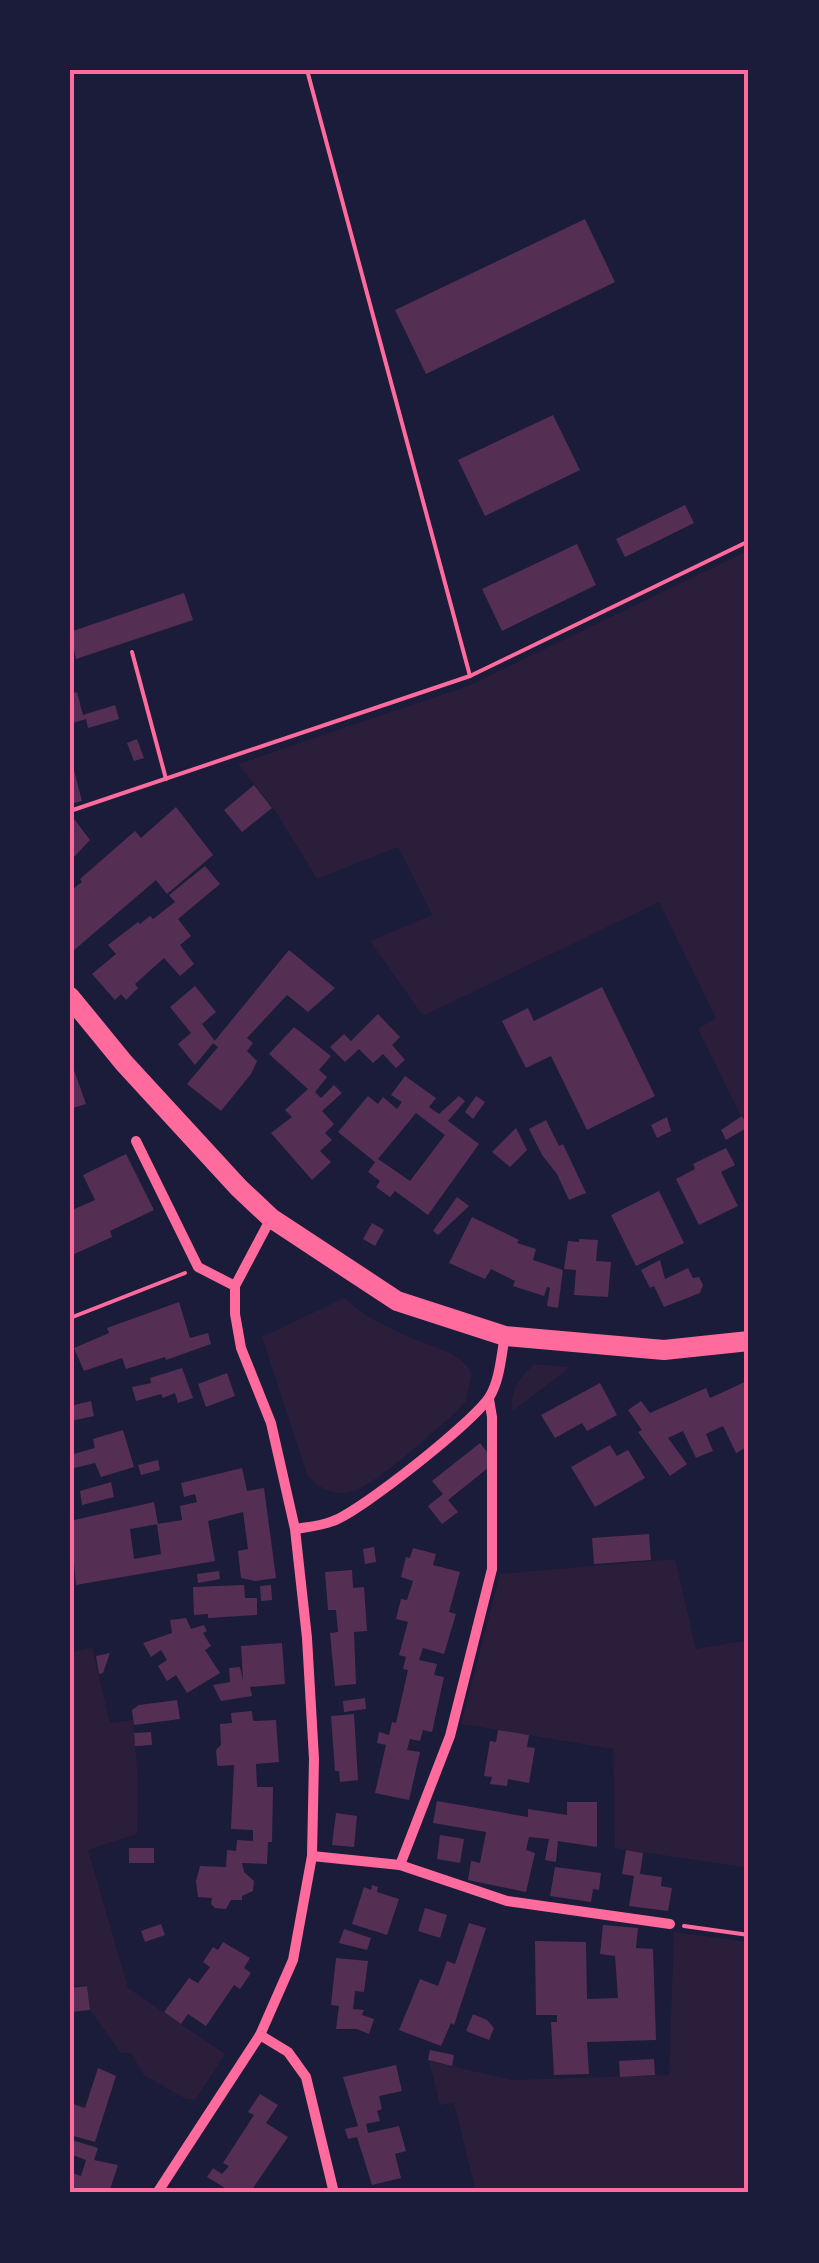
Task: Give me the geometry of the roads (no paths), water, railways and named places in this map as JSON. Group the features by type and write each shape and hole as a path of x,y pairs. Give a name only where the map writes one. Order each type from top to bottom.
{"main road":[{"path":"70,996 238,1188 271,1218 397,1301 505,1336 664,1350 749,1341"}],"street":[{"path":"136,1142 198,1267 235,1286"},
{"path":"157,2193 260,2035 293,1960 312,1856 314,1759 295,1529 271,1423 240,1348 235,1314 235,1286 271,1218"},
{"path":"295,1529 332,1522 356,1510 469,1421 489,1398 497,1381 505,1336"},
{"path":"400,1865 450,1736 492,1570 489,1398"},
{"path":"312,1856 400,1865 506,1901 670,1924"},
{"path":"260,2035 288,2052 306,2077 334,2193"}]}
